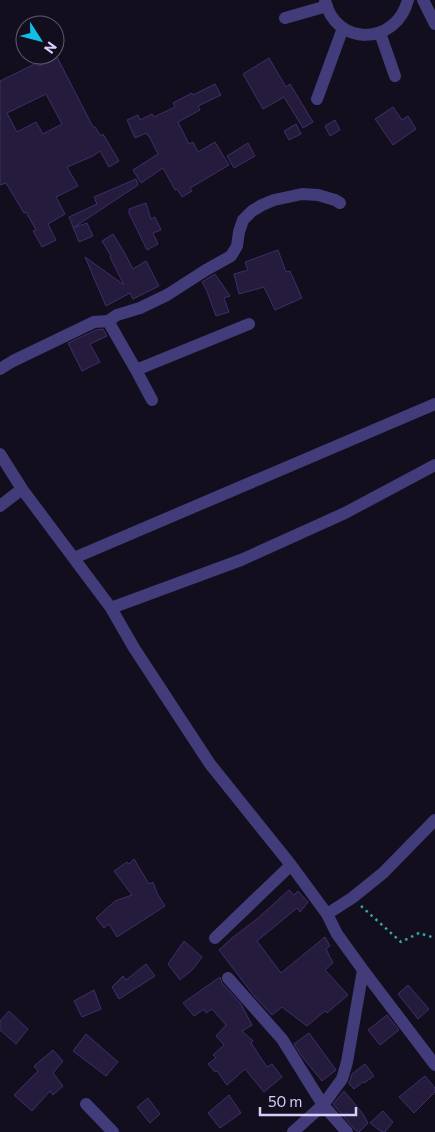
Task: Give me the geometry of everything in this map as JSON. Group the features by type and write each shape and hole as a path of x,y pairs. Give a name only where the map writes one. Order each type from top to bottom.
{"street":[{"path":"285,18 326,3 330,14 344,28 361,35 370,35 380,33 396,23 402,16 408,0"},
{"path":"422,0 435,24"},
{"path":"317,99 344,28"},
{"path":"380,33 395,76"},
{"path":"0,369 94,322 108,320 167,295 231,256 237,246 238,232 243,220 262,205 274,200 302,194 318,195 340,203"},
{"path":"108,320 152,400"},
{"path":"136,370 249,324"},
{"path":"74,558 435,404"},
{"path":"0,454 22,489 111,608 134,648 210,764 327,914 337,934 435,1065"},
{"path":"111,608 241,560 345,512 435,465"},
{"path":"0,506 22,489"},
{"path":"327,914 352,898 383,872 435,820"},
{"path":"215,938 290,866"},
{"path":"293,1132 323,1105 342,1079 347,1062 364,970"},
{"path":"228,978 282,1039 323,1105 347,1132"},
{"path":"86,1104 113,1132"}],"path":[{"path":"352,898 400,942 419,933 435,938"}],"building":[{"path":"269,58 286,87 290,84 313,122 303,128 284,97 263,109 243,74"},
{"path":"33,65 61,65 93,127 101,136 103,134 119,161 109,167 100,151 67,167 78,186 56,197 65,214 48,224 56,240 42,247 33,231 36,230 26,212 24,213 6,183 0,185 0,81","holes":["46,94 62,124 43,134 36,122 17,132 7,113"]},
{"path":"215,84 221,95 198,106 200,110 178,122 189,144 193,142 198,152 215,142 229,165 190,188 192,191 182,197 177,189 175,190 163,168 141,183 133,170 158,154 146,133 135,138 127,120 138,115 140,120 152,114 154,117 175,107 173,103"},
{"path":"393,107 402,120 408,116 416,129 393,145 375,119"},
{"path":"335,120 340,130 330,136 325,126"},
{"path":"296,124 301,134 289,140 284,131"},
{"path":"248,143 255,156 234,168 227,156"},
{"path":"136,179 138,185 73,228 69,217 97,204 94,197"},
{"path":"146,203 151,219 155,217 161,230 153,233 158,244 147,250 129,213 129,209"},
{"path":"87,223 93,236 79,242 73,228"},
{"path":"113,234 133,269 146,261 159,286 133,299 130,293 106,306 85,257 124,285 102,241"},
{"path":"278,250 286,272 290,271 302,298 275,310 264,287 239,294 234,274 248,270 245,262"},
{"path":"215,274 230,296 224,298 229,312 216,316 202,282"},
{"path":"103,329 107,336 90,344 100,362 82,371 68,343 96,330"},
{"path":"134,859 149,884 153,882 165,906 117,937 109,924 104,928 96,918 115,901 132,895 114,871 127,862 129,864"},
{"path":"289,890 294,895 298,891 308,902 300,912 297,908 257,941 281,973 325,937 330,946 326,949 333,963 325,970 348,995 327,1013 325,1011 307,1026 282,1007 272,1015 255,997 219,950"},
{"path":"184,941 202,957 193,969 180,980 168,964"},
{"path":"146,964 155,976 119,999 112,987 123,976 126,980"},
{"path":"220,977 222,983 241,1004 252,1025 242,1031 253,1041 251,1043 267,1067 272,1064 282,1077 264,1092 245,1069 227,1085 217,1071 215,1072 208,1064 216,1058 213,1055 224,1045 216,1036 226,1025 212,1009 206,1013 204,1009 194,1016 183,1003"},
{"path":"408,985 429,1009 418,1019 398,994"},
{"path":"94,990 101,1009 82,1017 74,1001"},
{"path":"9,1011 28,1029 16,1044 0,1030 0,1021"},
{"path":"387,1015 399,1030 380,1045 368,1030"},
{"path":"309,1033 336,1070 322,1081 294,1044"},
{"path":"86,1034 118,1062 106,1076 73,1051"},
{"path":"53,1050 63,1061 53,1073 63,1086 53,1095 50,1091 32,1111 14,1095 38,1071 34,1066"},
{"path":"365,1064 374,1076 354,1089 349,1084 352,1074"},
{"path":"425,1076 435,1088 435,1092 414,1113 399,1097"},
{"path":"344,1091 368,1123 359,1132 354,1129 333,1104"},
{"path":"229,1095 241,1113 220,1128 208,1113"},
{"path":"148,1098 160,1114 150,1123 137,1107"},
{"path":"383,1111 393,1122 385,1132 382,1132 370,1123"}]}
